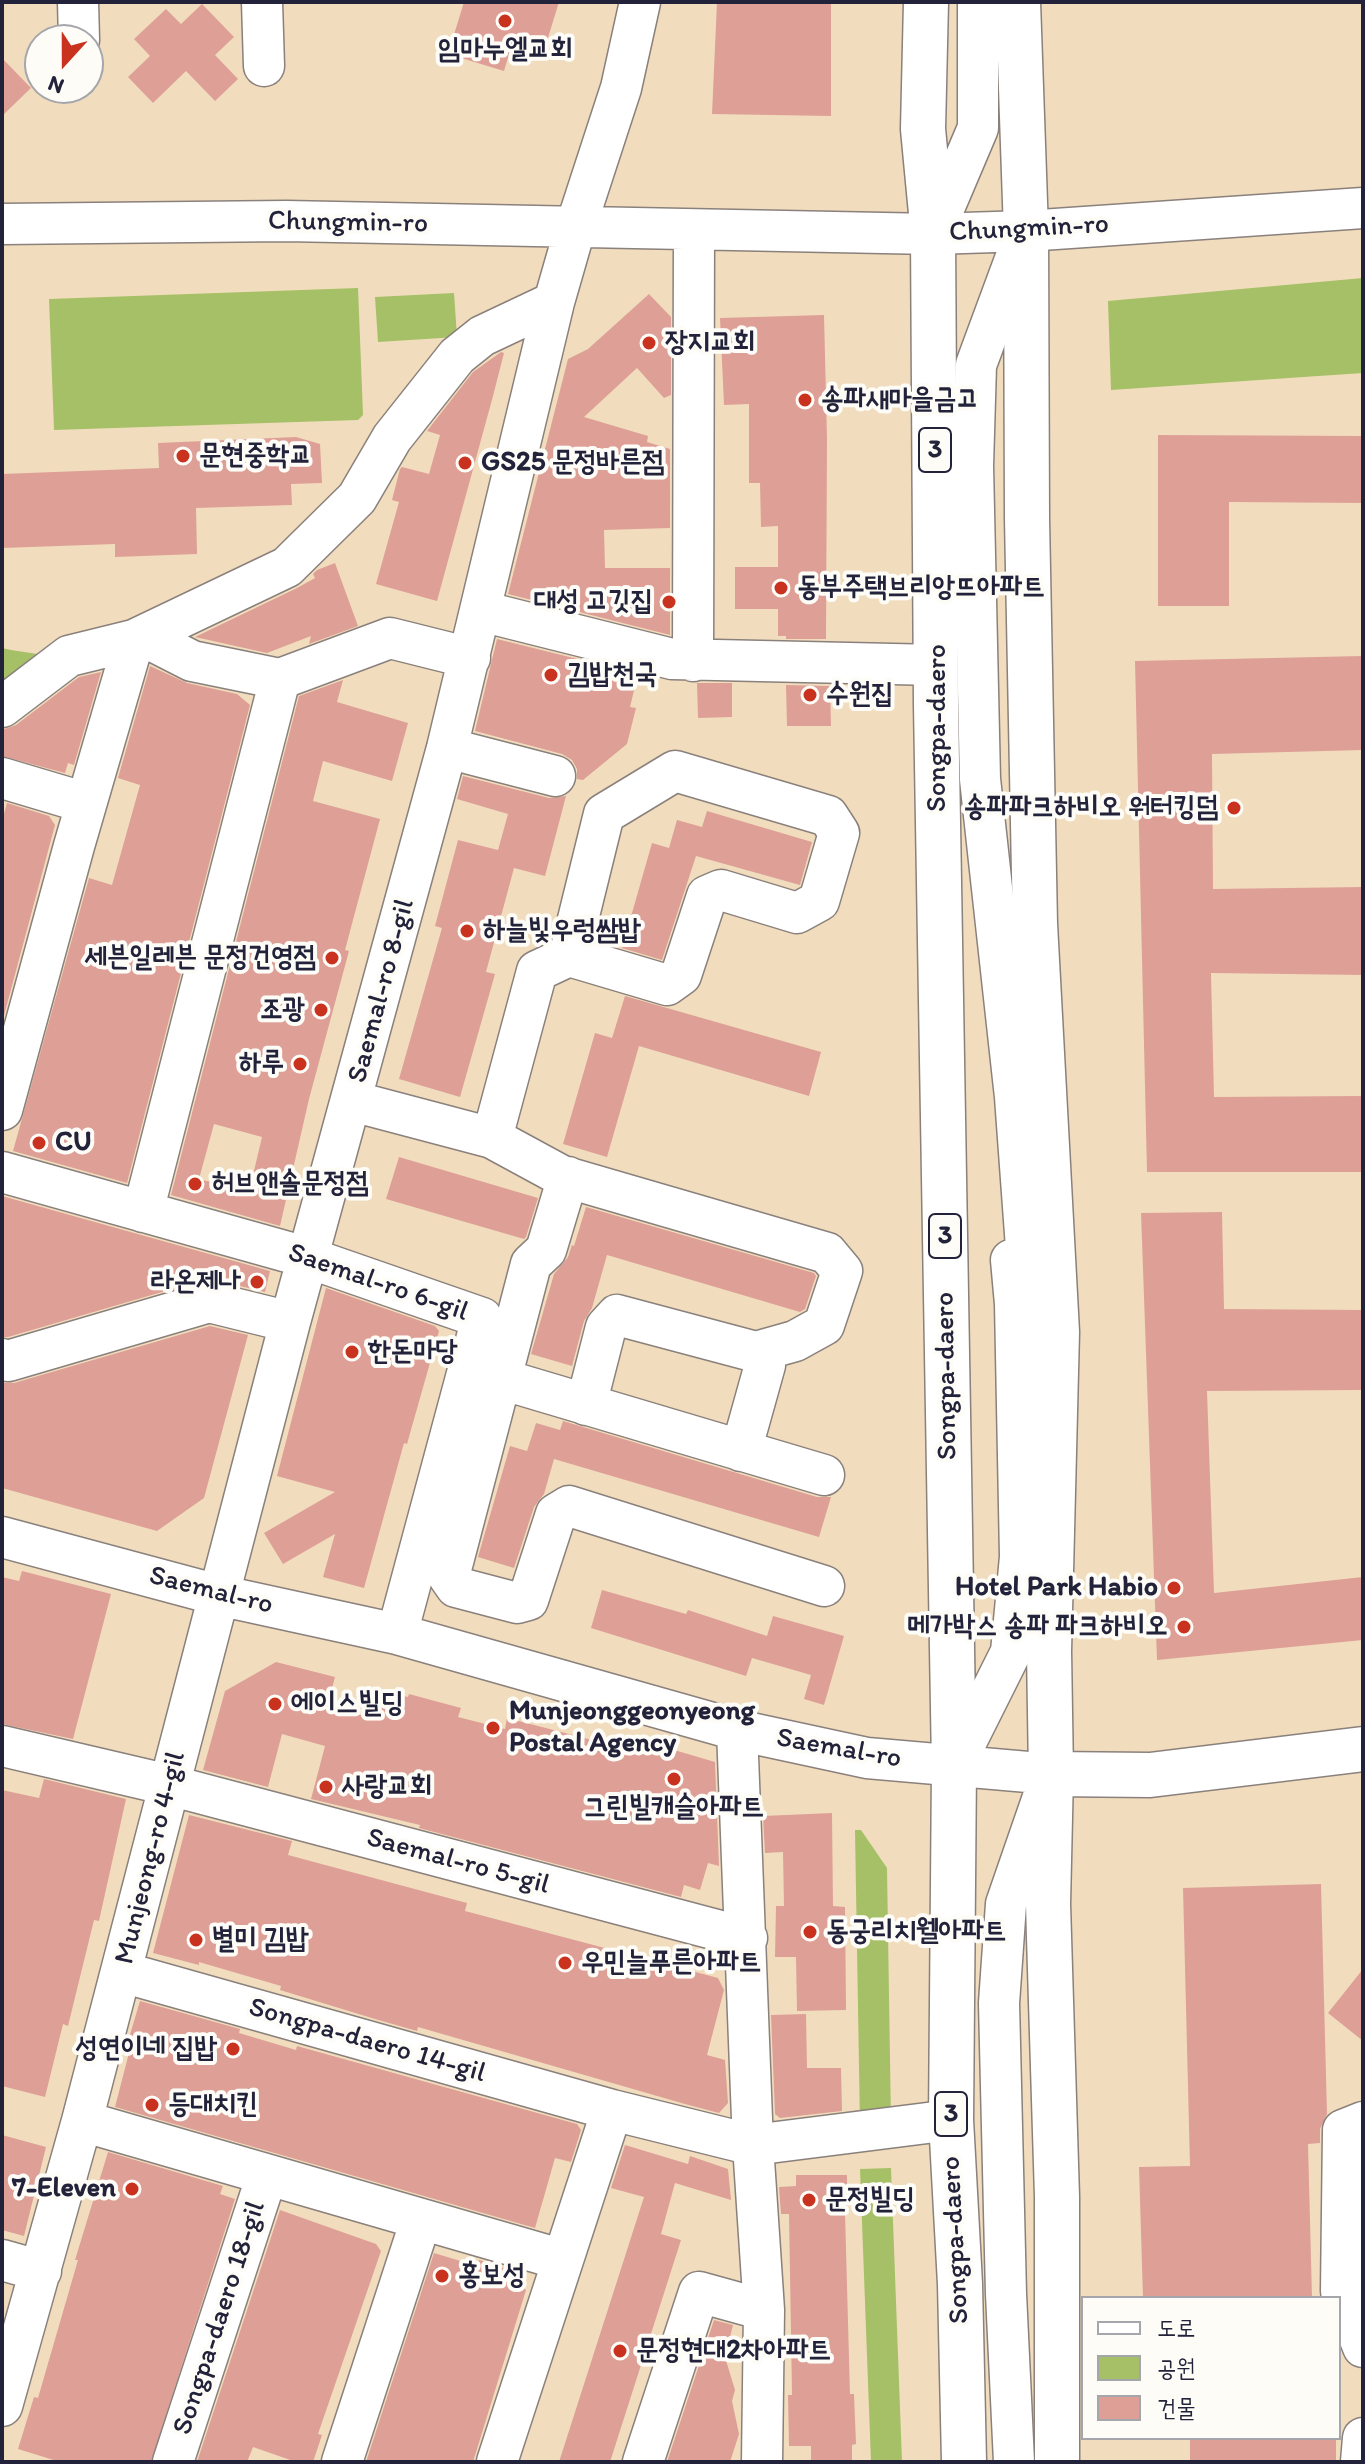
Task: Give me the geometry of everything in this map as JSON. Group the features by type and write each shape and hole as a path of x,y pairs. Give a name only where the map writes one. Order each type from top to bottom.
{"main road":[{"name":"Songpa-daero","path":"926,2 923,129 933,234 954,1766 951,2120 960,2284 964,2462"},
{"path":"1018,2 1026,231 1027,519 1035,924 1057,1332 1049,1651 1051,1774 1048,1904 1057,2197 1057,2462"},
{"name":"Saemal-ro","path":"1051,1774 1150,1775 1363,1749"}],"street":[{"path":"78,2 79,24"},
{"path":"262,2 264,66"},
{"name":"Saemal-ro 8-gil","path":"218,1595 447,748 554,302 621,88 640,2"},
{"path":"933,234 978,128 978,2"},
{"name":"Chungmin-ro","path":"2,224 286,221 933,234 1026,231 1363,208"},
{"path":"693,661 694,230"},
{"path":"2,707 69,656 139,638 287,567 357,498 392,438 457,356 482,336 554,302"},
{"path":"481,611 672,659 937,685 960,748 983,1007 1015,1304 1020,1557 1011,1652 954,1766"},
{"path":"139,638 192,661 280,679 390,638 470,658"},
{"path":"2,1110 86,803 139,638"},
{"path":"143,1212 280,679"},
{"path":"447,748 555,776"},
{"path":"492,1138 537,971 569,956 667,985 681,975 707,896 721,890 797,913 819,901 839,833 828,816 675,771 604,814 569,956"},
{"path":"2,778 86,803"},
{"path":"352,1101 492,1138 568,1177 827,1253 842,1271 824,1325 795,1341 756,1352 617,1315 606,1327 586,1405"},
{"name":"Saemal-ro 6-gil","path":"2,1172 309,1258 482,1318 397,1634"},
{"path":"568,1177 546,1250 531,1264 449,1577 456,1587 517,1603 528,1600 556,1514 569,1506 824,1586"},
{"path":"2,1359 8,1361 209,1302 290,1322"},
{"path":"741,1451 765,1365 756,1352"},
{"path":"501,1379 824,1475"},
{"name":"Saemal-ro","path":"2,1537 218,1595 397,1634 737,1730 867,1758 1051,1774"},
{"name":"Munjeong-ro 4-gil","path":"2,2406 122,1972 218,1595"},
{"path":"737,1730 753,2145 764,2310 762,2462"},
{"name":"Saemal-ro 5-gil","path":"2,1746 169,1785 747,1938"},
{"path":"1014,2462 1006,2294 999,2003 1006,1904 1051,1774"},
{"name":"Songpa-daero 14-gil","path":"122,1972 612,2110 753,2145 951,2120"},
{"path":"497,2462 612,2110"},
{"path":"82,2121 563,2260"},
{"path":"1363,2122 1343,2130 1341,2291 1363,2347"},
{"name":"Songpa-daero 18-gil","path":"173,2462 267,2175"},
{"path":"342,2462 421,2220"},
{"path":"2,2260 41,2271"},
{"path":"643,2462 699,2292 764,2310"},
{"path":"1041,2462 1057,2364"},
{"path":"1361,2462 1363,2438"}],"green space":[{"path":"1363,278 1363,373 1111,390 1108,301"},
{"path":"358,288 363,415 358,420 54,430 49,299"},
{"path":"454,293 457,337 378,342 375,297"},
{"path":"2,648 11,650 44,655 2,690"},
{"path":"855,1830 861,1830 887,1868 891,2123 860,2126"},
{"path":"891,2168 902,2462 871,2462 860,2169"}],"building":[{"name":"임마누엘교회","path":"464,2 559,2 543,54 512,44 504,71 448,54"},
{"path":"717,2 831,2 831,116 712,114"},
{"path":"202,4 234,37 215,55 238,79 215,101 186,71 153,103 128,77 150,56 134,39 166,9 181,24"},
{"path":"2,58 24,81 24,95 2,116"},
{"path":"649,294 671,317 671,395 664,398 637,368 584,417 648,436 647,442 670,449 670,528 604,530 605,568 670,568 670,635 508,594 568,359 588,349"},
{"path":"824,315 826,639 786,639 786,636 778,636 778,609 735,609 735,567 778,567 778,526 761,527 760,483 749,483 749,404 724,405 720,318"},
{"path":"501,352 504,353 493,396 437,601 376,584 399,502 392,500 400,469 429,474 440,435 427,431 473,372"},
{"path":"1158,435 1363,436 1363,503 1229,502 1229,606 1158,606"},
{"path":"296,437 320,444 322,483 291,484 292,505 196,508 197,554 115,557 115,544 2,548 2,474 159,468 158,443"},
{"path":"335,563 358,626 309,644 311,636 267,653 195,637 297,588 315,578 313,574 317,570"},
{"path":"497,639 638,674 630,707 636,708 627,744 583,780 577,779 577,769 572,760 562,754 475,731"},
{"path":"1363,656 1363,750 1212,754 1213,889 1363,887 1363,975 1211,973 1214,1097 1363,1096 1363,1172 1147,1172 1135,661"},
{"path":"150,666 187,683 237,694 250,705 127,1183 13,1151 89,878 112,885 140,785 118,778"},
{"path":"101,672 74,765 68,763 65,773 2,756 2,730 16,725 79,677"},
{"path":"343,680 337,702 408,723 392,781 323,761 313,801 380,819 345,950 349,951 309,1099 280,1226 171,1195 299,696","holes":["214,1124 262,1137 249,1192 199,1179"]},
{"path":"697,683 732,683 732,717 698,718"},
{"path":"786,685 830,686 831,726 787,726"},
{"path":"463,776 549,798 566,796 545,876 514,868 486,972 495,974 460,1097 399,1079 442,928 435,926 458,840 498,850 508,814 457,799"},
{"path":"7,803 49,816 55,825 2,1023 2,821"},
{"path":"707,811 812,842 800,885 696,856 662,960 622,948 652,843 669,848 677,820 702,827"},
{"path":"625,996 821,1052 809,1096 639,1046 607,1157 563,1144 595,1033 612,1038"},
{"path":"399,1157 538,1198 526,1237 524,1239 386,1199"},
{"path":"2,1196 270,1271 265,1292 203,1280 2,1337"},
{"path":"586,1207 814,1273 816,1276 805,1309 800,1312 607,1255 572,1366 531,1354 554,1274 574,1246"},
{"path":"1222,1212 1224,1309 1363,1310 1363,1390 1207,1391 1214,1593 1363,1577 1363,1640 1157,1660 1141,1213"},
{"path":"326,1288 435,1326 439,1331 364,1588 323,1577 335,1534 283,1564 264,1533 335,1492 277,1476"},
{"path":"210,1326 248,1335 204,1498 157,1531 2,1488 2,1383 14,1383"},
{"path":"563,1421 817,1497 831,1497 819,1537 554,1459 544,1494 534,1507 514,1568 478,1557 510,1446 527,1451 536,1423 560,1430"},
{"path":"22,1571 111,1594 73,1739 2,1724 2,1577 19,1581"},
{"path":"602,1590 686,1614 688,1610 767,1636 773,1616 844,1636 824,1705 804,1699 811,1675 752,1658 746,1676 591,1628"},
{"path":"276,1662 335,1677 327,1707 373,1718 380,1690 461,1708 458,1717 505,1729 507,1718 627,1749 630,1737 715,1762 719,1866 708,1863 700,1890 684,1885 681,1897 419,1828 420,1825 311,1799 325,1746 282,1734 268,1787 203,1770 225,1691"},
{"path":"44,1779 126,1799 99,1921 94,1920 68,2026 63,2024 45,2097 2,2086 2,1790 39,1798"},
{"path":"832,1813 833,1906 845,1907 846,2010 797,2011 796,1957 775,1957 776,1906 784,1906 783,1852 765,1853 763,1816"},
{"path":"189,1815 292,1841 288,1855 467,1903 465,1911 718,1978 724,1990 707,2055 725,2060 728,2103 719,2113 418,2027 417,2031 375,2019 280,1990 281,1986 199,1962 199,1965 153,1953"},
{"path":"1321,1884 1327,2114 1320,2129 1320,2143 1308,2144 1312,2296 1143,2296 1139,2167 1190,2166 1183,1888"},
{"path":"1363,1969 1363,2041 1328,2013"},
{"path":"140,2001 240,2029 239,2033 296,2050 297,2046 577,2124 581,2130 571,2162 555,2158 535,2228 115,2107 130,2049 126,2048"},
{"path":"806,2014 807,2068 841,2068 842,2111 780,2118 775,2114 771,2015"},
{"path":"2,2135 46,2147 24,2236 2,2230"},
{"name":"문정현대2차아파트","path":"625,2145 688,2164 690,2156 728,2169 731,2200 675,2183 661,2234 681,2240 610,2462 559,2462 644,2197 611,2188"},
{"path":"108,2152 223,2186 220,2194 235,2199 151,2462 60,2462 18,2449 34,2397 38,2398"},
{"path":"796,2175 847,2175 845,2213 850,2394 854,2394 856,2444 852,2445 852,2462 811,2462 811,2446 789,2446 788,2395 792,2395 789,2214 781,2214 779,2187 796,2186"},
{"path":"280,2210 376,2244 381,2251 318,2434 322,2435 313,2462 296,2462 253,2447 247,2462 197,2462"},
{"path":"434,2253 477,2266 479,2260 501,2266 526,2290 473,2462 366,2462"},
{"path":"714,2320 733,2325 725,2357 735,2390 732,2401 739,2434 730,2462 667,2462"},
{"path":"1190,2440 1336,2440 1336,2462 1190,2462"}],"place":[{"name":"임마누엘교회","path":"505,21"},
{"name":"장지교회","path":"649,343"},
{"name":"송파새마을금고","path":"805,400"},
{"name":"문현중학교","path":"183,456"},
{"name":"GS25 문정바른점","path":"465,463"},
{"name":"동부주택브리앙뜨아파트","path":"781,588"},
{"name":"대성 고깃집","path":"669,602"},
{"name":"김밥천국","path":"551,675"},
{"name":"수원집","path":"810,695"},
{"name":"송파파크하비오 워터킹덤","path":"1234,808"},
{"name":"하늘빛우렁쌈밥","path":"467,931"},
{"name":"세븐일레븐 문정건영점","path":"332,958"},
{"name":"조광","path":"321,1010"},
{"name":"하루","path":"300,1064"},
{"name":"CU","path":"39,1143"},
{"name":"허브앤솔문정점","path":"195,1184"},
{"name":"라온제나","path":"257,1282"},
{"name":"한돈마당","path":"352,1352"},
{"name":"Hotel Park Habio","path":"1174,1588"},
{"name":"메가박스 송파 파크하비오","path":"1184,1627"},
{"name":"에이스빌딩","path":"275,1704"},
{"name":"Munjeonggeonyeong Postal Agency","path":"493,1728"},
{"name":"그린빌캐슬아파트","path":"674,1779"},
{"name":"사랑교회","path":"326,1787"},
{"name":"동궁리치웰아파트","path":"810,1932"},
{"name":"별미 김밥","path":"196,1940"},
{"name":"우민늘푸른아파트","path":"565,1963"},
{"name":"성연이네 집밥","path":"233,2049"},
{"name":"등대치킨","path":"152,2105"},
{"name":"7-Eleven","path":"132,2189"},
{"name":"문정빌딩","path":"809,2200"},
{"name":"홍보성","path":"442,2276"},
{"name":"문정현대2차아파트","path":"620,2351"}]}
